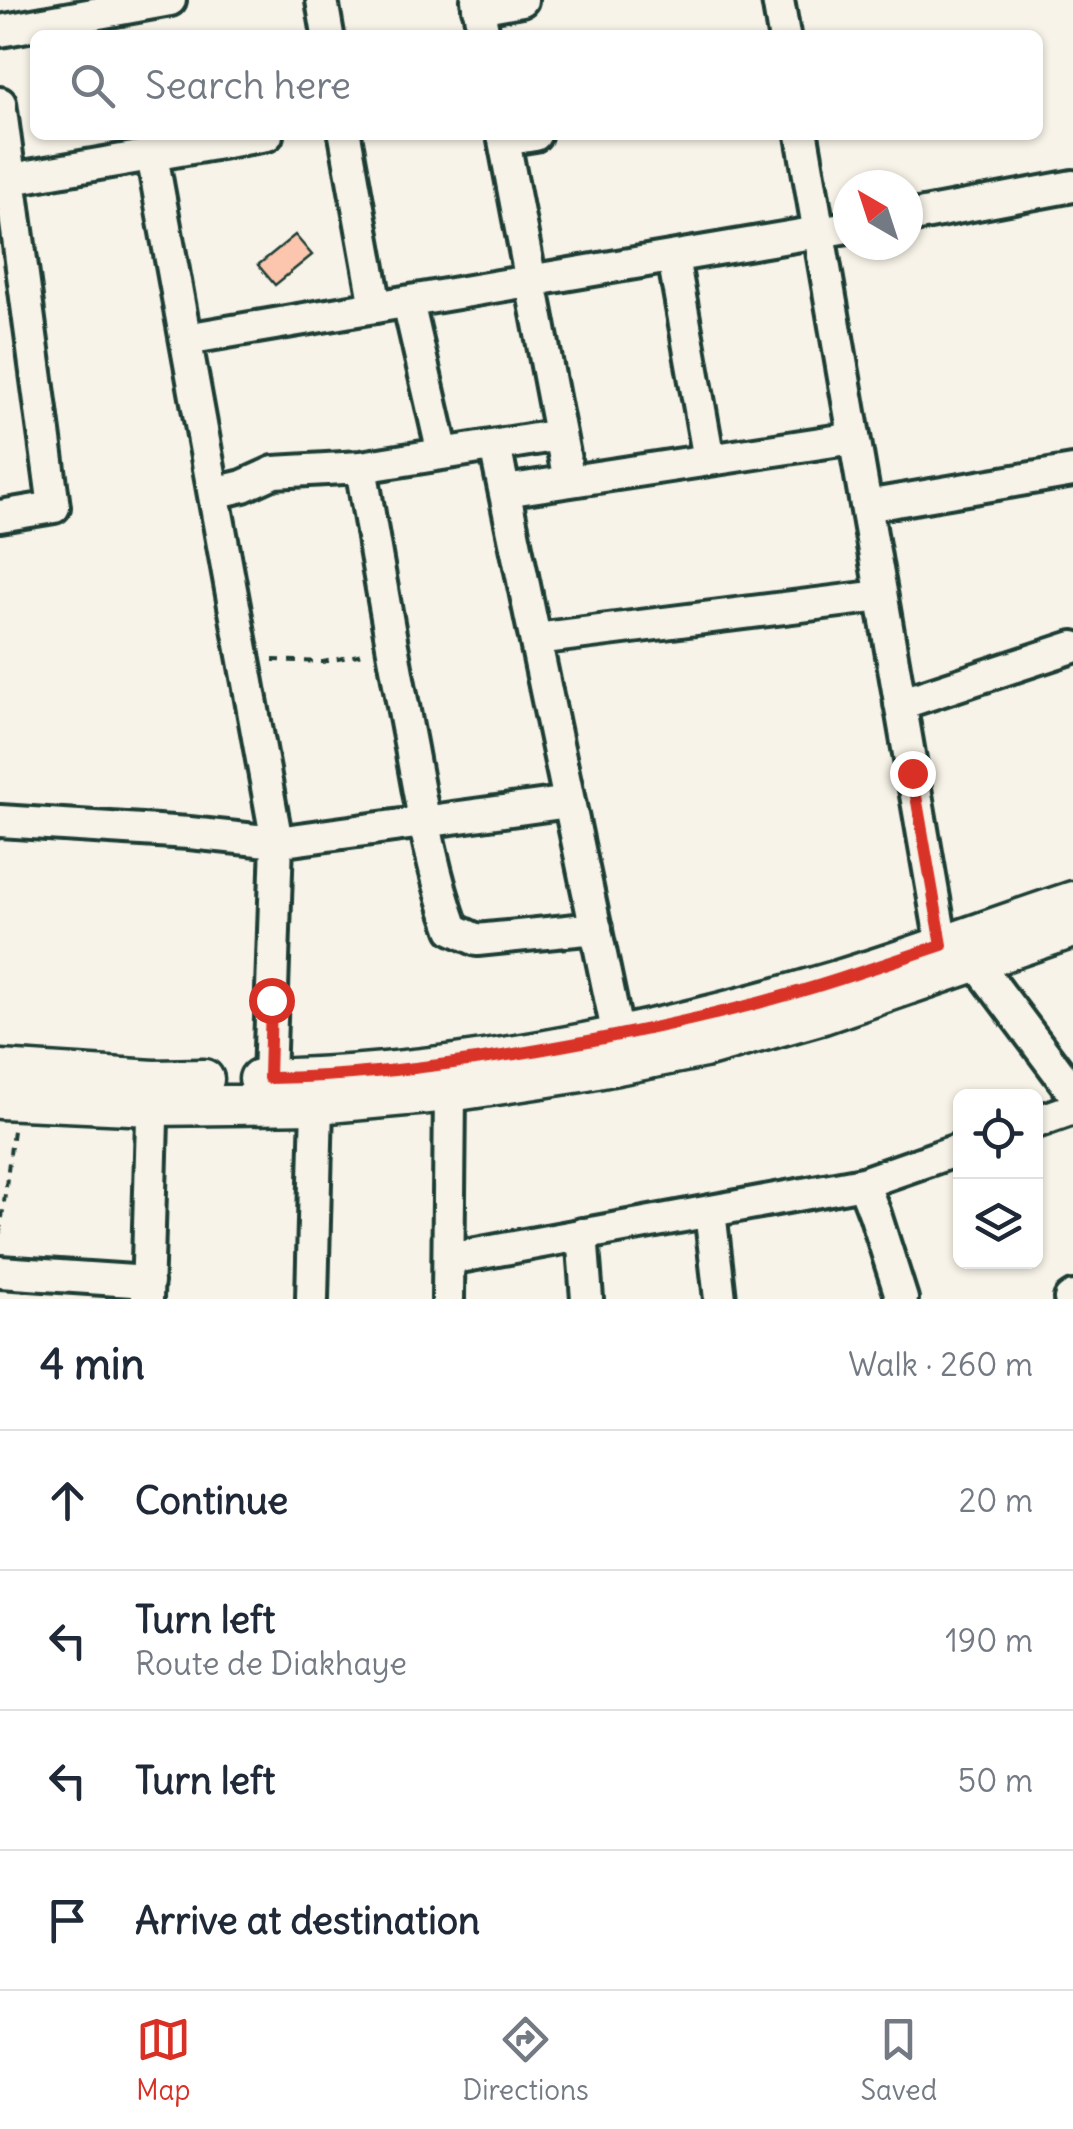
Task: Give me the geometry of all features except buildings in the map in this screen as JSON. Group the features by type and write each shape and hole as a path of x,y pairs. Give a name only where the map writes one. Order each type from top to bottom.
{"main road":[{"path":"5,1090 153,1093 317,1104 450,1092 581,1072 704,1048 822,1014 1073,901"},
{"path":"153,1093 269,1078 450,1065 618,1036 725,1012 838,980 1073,928"}],"street":[{"path":"0,32 170,0"},
{"path":"322,0 327,30"},
{"path":"480,14 522,0"},
{"path":"778,0 783,30"},
{"path":"0,103 6,180 54,506 0,516"},
{"path":"6,180 238,140"},
{"path":"347,140 376,307"},
{"path":"504,140 569,481"},
{"path":"186,339 833,229 804,140"},
{"path":"152,155 277,842 269,1078"},
{"path":"923,213 1073,186"},
{"path":"673,256 710,460"},
{"path":"836,260 854,438 881,596 900,704 958,953 1073,1092"},
{"path":"408,302 443,454"},
{"path":"214,493 244,486 274,472 361,467 560,434"},
{"path":"505,491 854,438"},
{"path":"495,446 618,1036"},
{"path":"361,467 425,822 453,928 477,940 596,928"},
{"path":"866,506 1073,471"},
{"path":"536,639 881,596"},
{"path":"900,704 1073,646"},
{"path":"0,821 277,842 570,802"},
{"path":"448,1299 450,1092"},
{"path":"0,1272 148,1291 153,1093"},
{"path":"312,1299 317,1104"},
{"path":"1043,1120 1073,1109"},
{"path":"449,1259 862,1183 953,1150"},
{"path":"862,1183 902,1299"},
{"path":"710,1211 720,1299"},
{"path":"582,1234 587,1299"}],"path":[{"path":"244,659 324,662 392,648"},
{"path":"0,1234 5,1090"}],"route":[{"path":"271,1000 269,1078 306,1078 450,1065 618,1036 725,1012 942,945 912,773"}]}
